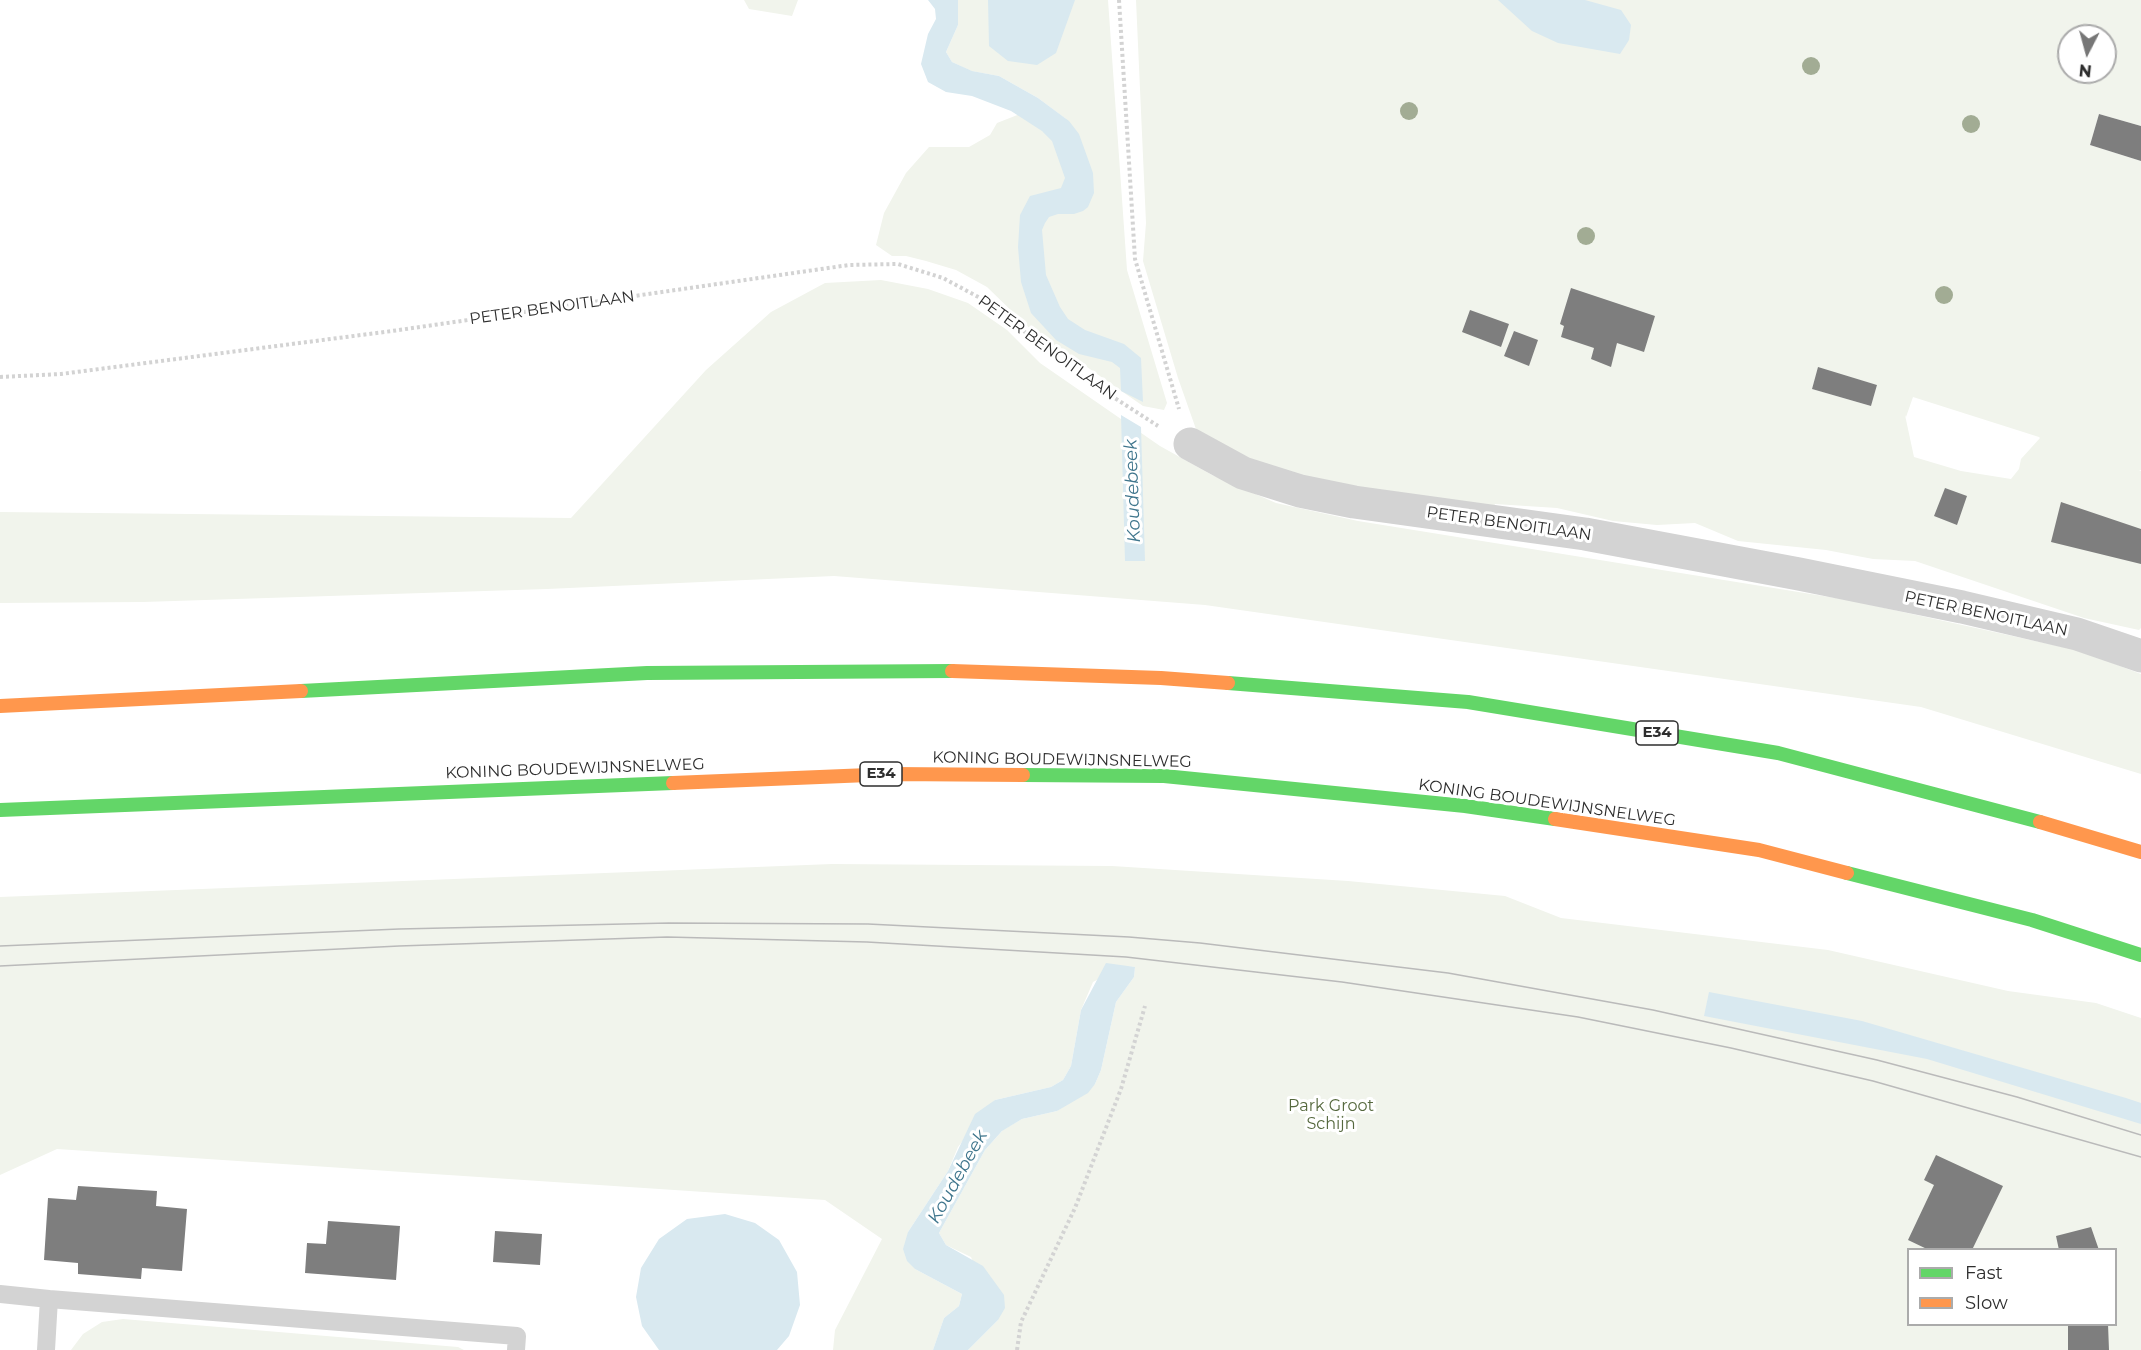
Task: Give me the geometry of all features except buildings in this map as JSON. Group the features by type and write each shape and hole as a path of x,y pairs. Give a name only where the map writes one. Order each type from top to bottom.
{"highway":[{"name":"E34","path":"0,706 647,673 904,669 1161,678 1468,702 1778,753 2074,831 2141,852"},
{"name":"KONING BOUDEWIJNSNELWEG","path":"0,810 893,774 1164,776 1465,806 1759,850 2032,920 2141,955"}],"street":[{"name":"PETER BENOITLAAN","path":"1190,444 1243,473 1300,491 1354,502 1585,534 1811,577 2077,634 2141,656"}],"lane":[{"path":"0,1294 517,1336 516,1350"},
{"path":"46,1350 49,1299"}],"path":[{"path":"1119,0 1135,258 1190,444"},
{"name":"PETER BENOITLAAN","path":"0,377 61,374 368,334 849,265 898,264 943,278 995,306 1062,363 1190,444"},
{"path":"1017,1350 1021,1322 1075,1208 1122,1089 1145,1006"}],"green space":[{"path":"744,0 798,0 792,16 749,9"},
{"path":"958,0 1108,0 1127,270 1167,403 1164,410 1143,406 1087,367 1061,355 987,287 956,270 906,256 892,256 876,245 884,213 906,173 929,147 969,147 990,135 997,123 1025,112 1066,119 1038,98 999,76 971,71 952,62 946,52 958,25"},
{"path":"1136,0 2141,0 2141,126 2099,114 2090,145 2141,161 2141,470 2139,470 2141,471 2141,628 2139,630 2084,618 1915,561 1873,559 1826,550 1738,541 1695,523 1657,525 1613,521 1557,508 1495,504 1493,510 1376,496 1253,461 1197,432 1178,378 1143,261 1146,223","holes":["1818,368 1877,385 1871,406 1812,389","1913,397 2039,437 2040,438 2021,459 2019,469 2011,479 1961,471 1914,457 1905,415 1906,417"]},
{"path":"881,280 928,289 968,303 1007,330 1040,363 1160,446 1212,475 1276,503 1358,521 1848,600 2081,651 2141,674 2141,774 1921,707 1205,605 834,576 547,589 143,602 0,603 0,512 571,518 706,370 771,312 825,283"},
{"name":"Park Groot Schijn","path":"832,864 1112,866 1348,881 1505,896 1561,918 1828,950 2008,991 2096,1003 2141,1018 2141,1350 968,1350 998,1320 971,1257 946,1245 939,1233 985,1150 1003,1130 1022,1119 1057,1111 1095,1084 1101,1070 1116,1002 1134,977 1135,967 1123,966 1093,982 1081,1010 1071,1066 1063,1080 1051,1087 995,1100 958,1147 948,1171 908,1232 915,1269 962,1294 959,1306 944,1318 933,1350 833,1350 835,1330 882,1239 825,1200 57,1149 0,1175 0,897"},
{"path":"123,1319 458,1347 464,1350 71,1350 83,1334 102,1322"}],"water":[{"path":"928,0 958,0 958,25 946,52 952,62 972,71 999,76 1038,98 1069,121 1079,134 1093,173 1094,193 1088,207 1083,211 1074,214 1058,214 1049,217 1045,223 1042,230 1046,275 1068,319 1085,330 1124,344 1141,358 1143,402 1121,391 1120,368 1112,362 1079,354 1056,340 1031,313 1021,282 1018,247 1020,215 1030,196 1061,188 1065,178 1052,141 1042,131 1011,111 972,96 946,92 928,82 921,64 928,34 936,19 935,9"},
{"path":"988,0 1075,0 1056,53 1037,65 1008,61 989,46"},
{"path":"1498,0 1585,0 1621,10 1631,25 1629,40 1620,54 1558,43 1532,31"},
{"name":"Koudebeek","path":"1121,415 1141,427 1145,561 1125,561"},
{"name":"Koudebeek","path":"1106,963 1135,967 1134,977 1116,1002 1101,1070 1095,1084 1088,1093 1057,1111 1022,1119 1002,1131 985,1150 939,1233 946,1245 983,1266 1004,1295 1005,1308 998,1320 968,1350 933,1350 944,1318 959,1306 962,1294 915,1269 907,1261 903,1249 908,1232 948,1171 975,1114 995,1100 1051,1087 1063,1080 1071,1066 1081,1010"},
{"path":"1709,992 1862,1021 2126,1098 2141,1103 2141,1124 1927,1059 1704,1016"},
{"path":"725,1214 755,1223 779,1240 797,1272 800,1305 789,1336 777,1350 659,1350 642,1326 636,1297 641,1268 659,1239 687,1219"}],"tram line":[{"path":"0,946 399,929 669,923 868,924 1129,937 1200,943 1448,973 1653,1010 1877,1060 2017,1097 2141,1135"},
{"path":"0,966 399,946 667,937 867,942 1126,957 1342,982 1578,1017 1731,1048 1873,1081 2141,1157"}],"traffic: fast":[{"path":"301,691 647,673 952,671"},
{"path":"1228,683 1468,702 1778,753 2040,822"},
{"path":"1023,775 1164,776 1465,806 1555,819"},
{"path":"0,810 673,783"},
{"path":"1847,873 2032,920 2141,955"}],"traffic: slow":[{"path":"952,671 1161,678 1228,683"},
{"path":"0,706 301,691"},
{"path":"673,783 893,774 1023,775"},
{"path":"1555,819 1759,850 1847,873"},
{"path":"2040,822 2141,852"}]}
